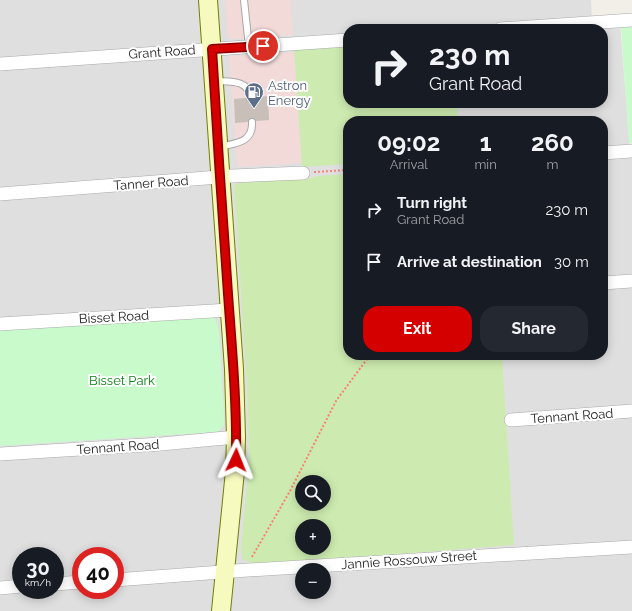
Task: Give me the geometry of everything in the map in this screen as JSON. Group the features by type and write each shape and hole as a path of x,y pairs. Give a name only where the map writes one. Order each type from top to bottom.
{"street":[{"path":"208,0 234,369 236,437 235,471 221,611"},
{"path":"573,24 632,20"},
{"name":"Grant Road","path":"0,64 343,40"},
{"path":"608,153 632,151"},
{"name":"Tanner Road","path":"0,194 303,173"},
{"path":"608,283 632,281"},
{"name":"Bisset Road","path":"0,324 229,310"},
{"name":"Tennant Road","path":"511,420 632,411"},
{"name":"Tennant Road","path":"0,454 161,444 236,437"},
{"name":"Jannie Rossouw Street","path":"124,579 225,573 248,570 632,547"},
{"path":"0,588 12,587"}],"lane":[{"path":"244,0 248,47"},
{"path":"214,81 243,84 249,89 250,98"},
{"path":"218,148 246,139 252,130 252,122"}],"path":[{"path":"303,173 343,170"},
{"path":"250,561 290,491 336,401 366,360"}],"shaded area":[{"path":"0,0 591,0 592,24 620,22 630,152 632,152 632,611 0,611"},
{"path":"225,0 291,0 293,35 231,39 227,34"},
{"path":"294,52 302,163 237,167 229,56"}],"green space":[{"path":"632,25 632,143 629,143 621,26"},
{"path":"343,45 343,108 457,108 458,116 343,116 343,164 302,167 294,49"},
{"path":"343,174 343,360 502,360 514,545 254,564 242,559 241,547 249,462 248,401 234,185 240,183 307,179 317,176"},
{"name":"Bisset Park","path":"209,316 215,318 219,330 224,425 218,432 0,446 0,330"}],"building":[{"path":"268,96 269,120 235,123 234,99"}],"place":[{"name":"Astron Energy","path":"254,109"}],"route":[{"path":"236,460 234,369 212,49 263,46"}]}
